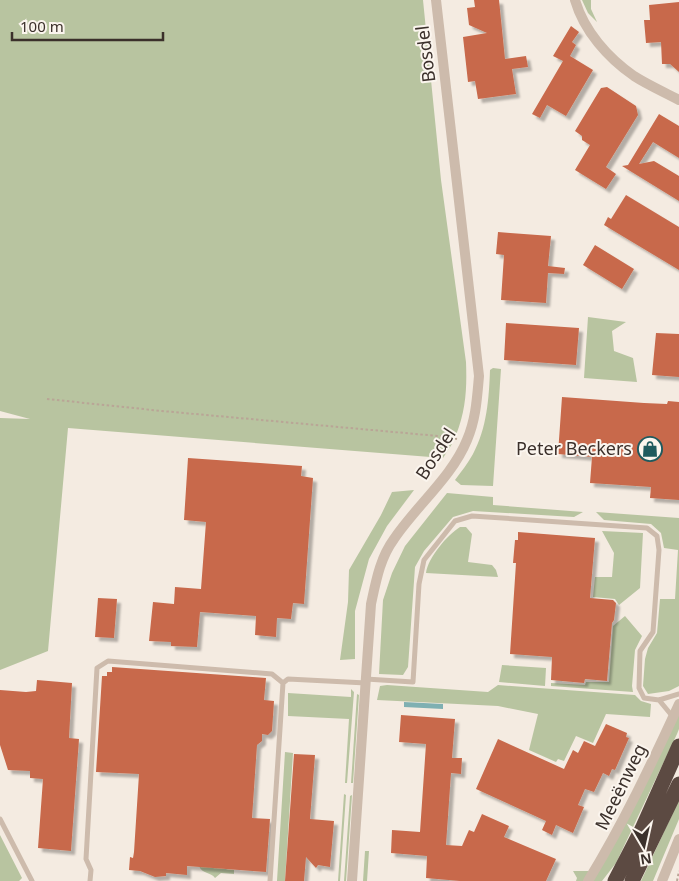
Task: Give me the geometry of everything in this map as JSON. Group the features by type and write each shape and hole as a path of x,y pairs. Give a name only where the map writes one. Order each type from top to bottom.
{"highway":[{"path":"615,881 642,829 679,746"},
{"path":"632,881 679,784"}],"street":[{"name":"Bosdel","path":"352,881 371,604 378,569 393,540 449,470 467,442 476,415 479,376 436,0"},
{"path":"575,0 587,26 616,62 635,76 679,100"},
{"name":"Meeënweg","path":"588,881 611,844 646,776 679,704"},
{"path":"662,881 679,839"}],"lane":[{"path":"270,881 283,683 288,679 413,682 419,584 424,560 455,522 472,516 647,528 657,536 659,550 653,632 640,651 638,688 644,698 660,700 679,694"},
{"path":"90,881 91,870 86,859 98,668 108,661 272,674 283,683"},
{"path":"660,700 673,718"},
{"path":"0,819 32,881"}],"path":[{"path":"48,399 449,437 457,440"},
{"path":"677,881 679,870"}],"green space":[{"path":"0,0 423,0 441,180 466,362 466,390 462,417 456,435 446,433 443,438 450,440 452,444 443,458 68,428 48,651 0,670 0,418 30,419 0,411"},
{"path":"582,0 591,0 591,9 597,22 588,13"},
{"path":"588,317 626,322 612,331 614,351 633,358 637,382 584,378"},
{"path":"493,368 501,369 493,486 461,485 455,480 478,444 488,402 490,370"},
{"path":"414,490 387,526 369,559 355,611 355,659 340,660 348,602 349,570 392,492"},
{"path":"447,493 493,497 493,505 583,512 574,517 473,511 453,517 424,551 415,567 408,667 403,675 379,674 383,600 392,573 405,546"},
{"path":"596,512 679,518 679,686 669,691 648,694 643,686 645,659 648,648 657,633 660,599 675,599 678,550 664,548 661,533 651,524 604,520"},
{"path":"460,527 466,527 472,534 468,562 492,565 498,577 426,573 430,561 439,547 449,535"},
{"path":"602,531 643,533 640,588 619,605 615,599 593,597 595,577 612,577 614,553"},
{"path":"625,616 642,636 635,650 633,692 551,686 551,683 585,685 586,682 609,682 613,626"},
{"path":"502,665 546,668 545,686 499,682"},
{"path":"498,685 635,695 641,701 651,704 650,717 606,714 593,743 576,736 564,761 558,759 556,762 529,750 538,714 498,706 377,700 380,686 488,692"},
{"path":"351,689 354,692 347,783 345,783 349,719 288,716 288,693 351,697"},
{"path":"357,694 359,695 353,783 351,783"},
{"path":"679,711 679,729 677,734 616,863 602,881 592,881"},
{"path":"285,752 293,753 285,881 277,881"},
{"path":"344,794 346,795 340,881 338,881"},
{"path":"352,795 346,881 344,881 350,796"},
{"path":"679,800 679,819 653,881 641,881"},
{"path":"0,835 22,878 19,881 0,881"},
{"path":"365,851 369,851 367,881 363,881"},
{"path":"199,866 234,870 234,874 221,873 215,878 200,869"},
{"path":"573,871 589,871 584,881 576,881 577,878"}],"water":[{"path":"404,702 443,704 443,709 404,707"}],"building":[{"path":"474,0 499,0 505,59 526,56 528,67 512,69 516,94 478,99 475,81 468,82 463,37 487,33 469,25 467,8 475,7"},
{"path":"679,2 679,72 670,64 662,64 661,42 646,43 644,20 650,20 649,5"},
{"path":"571,26 579,32 572,42 576,45 570,56 593,70 566,116 547,105 540,118 532,114 563,61 553,56"},
{"path":"607,87 636,106 638,115 606,167 616,174 606,189 575,170 590,145 582,140 582,136 575,131 601,88"},
{"path":"659,114 679,126 679,158 653,142 639,164 654,161 679,176 679,201 622,166 628,165"},
{"path":"626,195 679,227 679,270 604,225 608,217 611,219"},
{"path":"498,232 551,236 548,266 565,268 564,274 548,273 546,303 501,300 504,255 496,254"},
{"path":"595,245 634,269 622,289 583,265"},
{"path":"506,323 579,328 576,365 504,360"},
{"path":"656,333 679,334 679,377 652,375"},
{"path":"562,397 667,404 668,401 679,402 679,500 650,498 651,487 590,483 592,457 558,454"},
{"path":"188,458 302,466 301,476 313,478 304,604 293,603 291,619 277,618 276,637 255,635 256,616 200,612 197,647 171,646 171,642 149,641 153,602 174,604 175,587 201,589 206,522 184,520"},
{"path":"518,532 595,538 590,598 613,600 616,603 612,623 607,681 585,679 584,683 551,680 552,657 510,654 516,563 513,563 515,540 518,540"},
{"path":"98,598 117,599 114,638 95,637"},
{"path":"112,667 266,678 264,700 274,701 272,731 268,735 262,734 262,741 257,745 252,818 270,819 266,872 187,866 187,875 166,873 166,876 155,877 140,871 129,870 130,857 133,858 134,852 139,774 96,772 102,676 107,676 107,672 112,672"},
{"path":"37,680 72,683 69,738 79,739 71,851 38,848 43,779 30,778 30,771 8,770 0,745 0,690 36,691"},
{"path":"401,715 455,719 452,758 462,758 461,774 451,773 446,845 462,846 469,830 474,832 482,814 509,826 504,837 556,859 546,881 460,881 426,878 427,856 391,853 392,830 420,832 426,744 399,742"},
{"path":"606,724 627,733 626,737 629,738 615,770 612,769 609,776 603,773 594,792 585,789 578,805 584,807 573,833 556,825 552,835 542,830 546,821 476,789 498,739 564,769 573,750 578,753 584,741 595,746"},
{"path":"294,754 315,755 310,819 334,821 330,867 318,865 316,868 306,857 304,881 285,881"}],"place":[{"name":"Peter Beckers","path":"650,449"}]}
